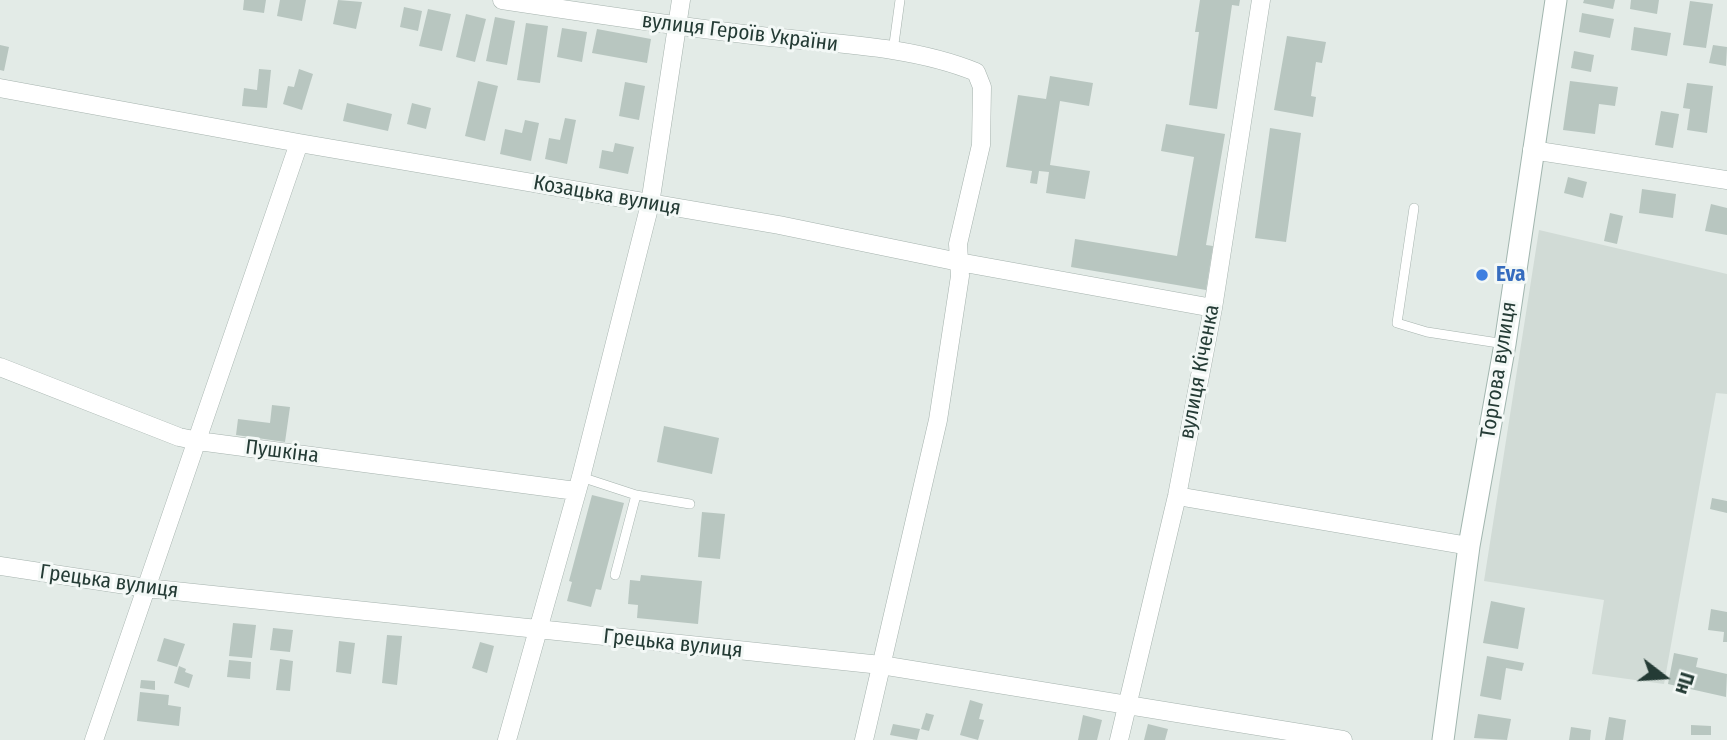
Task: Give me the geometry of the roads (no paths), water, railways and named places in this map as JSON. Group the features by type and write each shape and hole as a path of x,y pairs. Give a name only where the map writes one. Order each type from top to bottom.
{"main road":[{"name":"Торгова вулиця","path":"1443,740 1469,546 1504,344 1556,0"}],"street":[{"name":"вулиця Героїв України","path":"502,0 677,27 893,51 950,61 976,72 982,86 981,145 958,244 959,262"},
{"path":"507,740 578,484 650,204 681,0"},
{"name":"вулиця Кіченка","path":"1119,740 1177,496 1213,308 1261,0"},
{"name":"Козацька вулиця","path":"0,88 299,143 779,225 959,262 1213,308"},
{"path":"94,740 299,143"},
{"path":"1532,150 1727,180"},
{"path":"864,740 938,420 960,276 959,262"},
{"name":"Пушкіна","path":"0,367 198,442 578,484"},
{"path":"1177,496 1469,546"},
{"name":"Грецька вулиця","path":"0,566 146,589 881,665 1343,740"}],"lane":[{"path":"893,51 900,0"},
{"path":"1414,208 1397,323 1427,332 1504,344"},
{"path":"578,484 690,504"},
{"path":"615,575 636,495"}],"place":[{"name":"Eva","path":"1482,275"}]}
